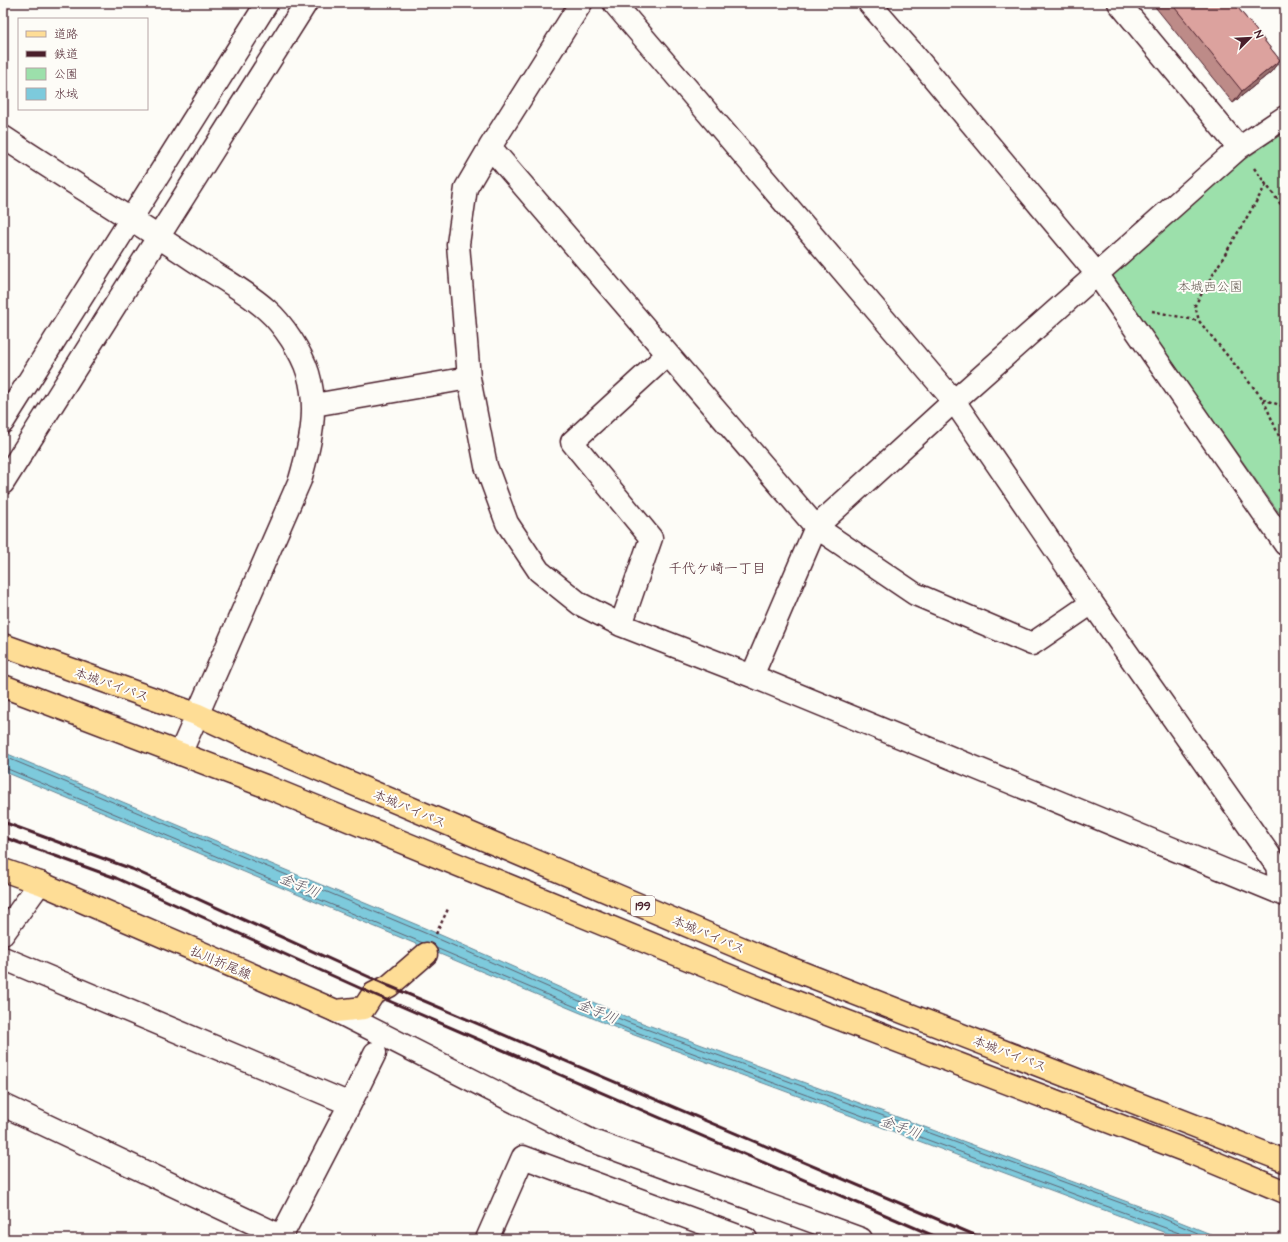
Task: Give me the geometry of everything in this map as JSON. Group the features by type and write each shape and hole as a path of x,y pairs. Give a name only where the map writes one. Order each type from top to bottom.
{"main road":[{"name":"本城バイパス","path":"3,645 196,714 278,752 769,960 1285,1161"},
{"name":"199","path":"3,686 265,786 759,988 1194,1154 1285,1192"},
{"name":"払川折尾線","path":"3,870 40,883 336,1011 364,1008 373,994 389,986 426,954"}],"street":[{"path":"3,422 130,218 267,3"},
{"path":"3,483 306,3"},
{"path":"581,3 490,147 466,188 458,244 469,378 486,466 507,523 539,571 580,604 621,625 752,676 1283,894"},
{"path":"614,3 954,401 1092,603 1277,866 1283,894"},
{"path":"869,3 911,51 1097,274 1285,544"},
{"path":"1119,3 1239,148"},
{"path":"752,676 816,527 954,401 1239,148 1285,117"},
{"path":"3,137 77,186 159,237 267,310 293,342 308,373 314,405 311,442 300,480 196,714 180,754"},
{"path":"490,147 816,527 915,594 1032,644 1092,603"},
{"path":"621,625 651,538 572,442 667,355"},
{"path":"314,405 469,378"},
{"path":"3,934 40,883"},
{"path":"3,958 350,1104"},
{"path":"336,1011 590,1140 861,1239"},
{"path":"3,1105 280,1237 375,1053"},
{"path":"487,1239 523,1157 746,1239"}],"path":[{"path":"1239,148 1285,210"},
{"path":"1266,185 1195,305 1199,321 1263,399 1285,450"},
{"path":"1118,303 1199,321"},
{"path":"1263,399 1285,407"}],"green space":[{"name":"本城西公園","path":"1285,132 1285,521 1113,279 1110,272 1245,159"}],"water":[{"name":"金手川","path":"3,752 427,929 629,1018 1163,1215 1223,1239 1182,1239 626,1032 3,771"}],"building":[{"path":"1171,3 1234,3 1280,60 1242,91"}],"railway":[{"path":"3,822 132,869 389,986 984,1239"},
{"path":"3,837 116,878 373,994 941,1239"}],"district":[{"name":"千代ケ崎一丁目","path":"717,568"}]}
